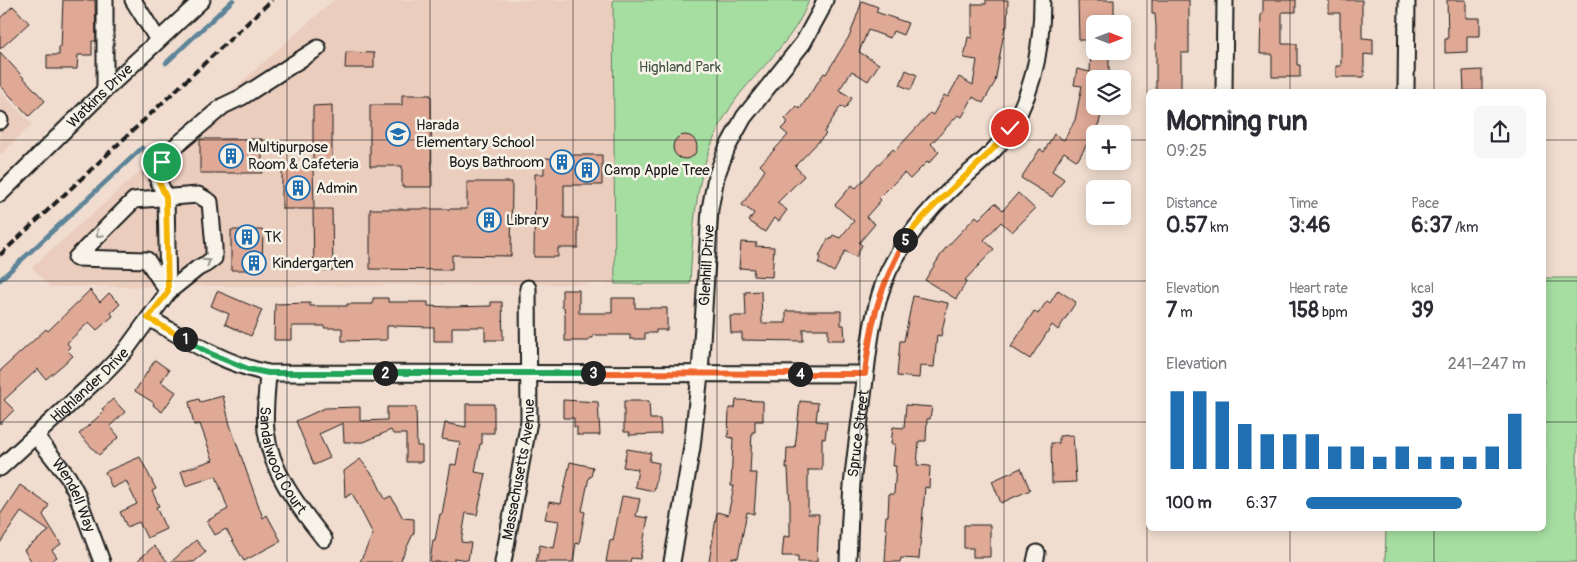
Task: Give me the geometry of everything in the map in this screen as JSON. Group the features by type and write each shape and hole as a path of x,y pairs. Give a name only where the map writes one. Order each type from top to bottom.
{"street":[{"path":"105,0 105,90"},
{"path":"134,0 134,4 158,40"},
{"name":"Watkins Drive","path":"3,186 202,0"},
{"name":"Glenhill Drive","path":"672,562 692,447 700,374 710,209 716,177 727,148 744,117 803,43 825,0"},
{"name":"Spruce Street","path":"848,562 852,487 871,327 878,301 888,273 906,240 931,208 994,151 1020,110 1029,90 1038,59 1041,41 1042,0"},
{"path":"1224,89 1225,0"},
{"path":"1406,89 1407,0"},
{"path":"168,292 166,197 158,180 163,157 224,106 242,97 318,48"},
{"name":"Highlander Drive","path":"0,468 125,352 168,292 214,258 210,202 198,195 166,197"},
{"path":"166,197 134,200 76,258 147,260 168,292"},
{"name":"Massachusetts Avenue","path":"503,562 529,421 528,288"},
{"path":"148,318 211,354 248,369 268,373 865,374"},
{"name":"Sandalwood Court","path":"268,373 265,410 266,432 271,454 281,478 296,502 324,539"},
{"name":"Wendell Way","path":"36,436 68,477 76,492 102,562"}],"shaded area":[{"name":"Harada Elementary School","path":"334,0 613,0 615,284 50,287 32,267"},
{"path":"0,91 32,124 0,156"}],"green space":[{"name":"Highland Park","path":"613,0 809,0 796,26 739,95 724,117 713,140 705,162 696,209 690,284 615,284"},
{"path":"1546,278 1577,278 1577,562 1385,562 1386,531 1546,531"}],"building":[{"path":"63,0 95,0 96,41 92,41 92,55 78,55 77,69 47,69 47,55 59,55 59,47 61,47"},
{"path":"986,0 1008,0 1007,27 1005,27 995,82 983,103 973,97 962,117 958,115 931,144 939,152 929,163 928,161 910,179 904,173 879,198 881,200 866,217 875,224 859,243 862,245 856,257 845,251 834,272 818,263 821,257 819,256 828,239 830,240 833,235 840,238 854,221 835,205 852,185 856,188 893,149 895,151 930,113 933,115 944,95 948,97 959,77 973,85 977,60 964,58 968,37 972,38 972,4 986,4"},
{"path":"1078,0 1114,0 1114,15 1086,15 1086,40 1079,40"},
{"path":"1152,0 1189,0 1189,53 1181,53 1181,89 1156,89 1156,26 1155,14 1152,14"},
{"path":"1263,0 1296,0 1296,12 1282,12 1282,44 1297,44 1297,65 1300,65 1300,77 1272,77 1272,54 1260,54"},
{"path":"1329,0 1362,0 1362,38 1373,39 1373,55 1364,54 1364,77 1336,77 1336,66 1341,66 1340,13 1329,13"},
{"path":"1447,0 1466,0 1466,18 1480,18 1480,36 1467,36 1467,52 1445,53 1445,39 1448,39"},
{"path":"862,1 878,7 876,12 908,23 903,35 893,31 890,38 868,30 859,52 879,64 868,81 852,71 839,90 852,98 845,109 841,106 824,132 826,134 795,166 804,176 777,203 787,210 779,221 774,218 765,232 749,221 754,213 742,205 765,170 760,165 788,135 781,129 788,122 785,119 797,106 800,109 824,73 826,74 850,35"},
{"path":"13,6 29,23 0,49 0,18"},
{"path":"0,52 45,101 29,116 0,85"},
{"path":"346,52 374,53 374,68 345,68"},
{"path":"1091,60 1109,60 1109,70 1090,70"},
{"path":"1077,69 1086,71 1086,115 1101,115 1098,125 1086,125 1086,146 1079,158 1076,160 1064,152 1052,171 1064,179 1052,197 1021,178 1040,149 1044,152 1054,134 1064,140 1075,120 1082,86 1074,85"},
{"path":"906,70 917,75 911,90 900,85"},
{"path":"1482,70 1482,89 1464,89 1463,71"},
{"path":"402,95 431,95 432,187 402,187 402,166 370,166 370,105 402,105"},
{"path":"332,105 332,166 313,166 313,106"},
{"path":"685,135 694,138 697,147 694,156 685,159 676,156 673,147 676,138"},
{"name":"Multipurpose Room & Cafeteria","path":"200,139 262,139 262,173 200,173"},
{"path":"572,155 602,155 602,185 564,185 564,218 578,218 578,248 558,248 558,257 534,257 535,174 544,174 544,158 573,159"},
{"path":"313,166 314,209 332,209 333,270 314,270 313,209 282,209 282,167"},
{"path":"467,182 512,182 511,256 452,255 452,270 370,269 370,209 467,209"},
{"path":"1018,193 1035,209 1012,232 1001,222 984,240 994,249 965,280 967,281 956,299 925,280 944,250 976,216 979,219 995,203 1003,210"},
{"path":"231,230 263,230 262,270 231,270"},
{"path":"741,242 757,243 755,246 774,247 772,277 753,276 754,269 739,269"},
{"path":"90,290 100,302 109,293 120,304 111,313 113,316 97,330 89,322 67,343 70,347 67,350 73,356 46,379 38,369 4,400 14,410 0,424 0,371 46,329 48,331"},
{"path":"562,290 579,290 579,313 612,313 612,298 635,298 635,308 667,308 667,330 645,333 645,339 630,339 630,335 593,335 593,338 589,338 589,341 565,341 565,315 564,307 562,307"},
{"path":"1058,290 1076,302 1058,330 1052,325 1030,359 1011,347 1034,311 1038,314 1047,301 1050,303"},
{"path":"217,291 262,310 251,336 225,324 229,314 211,306"},
{"path":"761,291 762,323 786,323 786,311 841,311 841,325 844,325 845,340 828,340 828,329 803,329 803,341 742,340 742,333 731,333 730,316 746,316 745,292"},
{"path":"913,296 948,303 941,336 937,335 934,367 920,366 919,378 897,376 900,341 904,341"},
{"path":"373,298 388,298 388,302 428,302 428,306 451,307 491,306 491,302 502,302 503,340 485,340 485,327 452,327 452,341 434,341 434,327 387,326 387,340 342,341 342,328 292,326 292,340 274,340 275,304 310,303 310,306 347,306 347,304 373,304"},
{"path":"155,360 169,370 161,382 176,392 162,412 153,405 154,403 135,391"},
{"path":"223,396 230,425 263,518 267,515 281,541 244,561 226,529 215,535 207,521 228,509 216,476 186,486 181,471 213,460 200,424 194,425 189,402 199,399 200,402"},
{"path":"113,399 125,412 110,426 119,437 99,455 79,434 104,411 102,409"},
{"path":"563,400 598,402 600,435 577,435 577,427 574,427 574,418 563,418"},
{"path":"736,400 763,401 763,421 755,421 755,432 752,432 750,473 757,473 754,514 747,512 738,558 732,557 731,562 709,562 717,512 728,515 734,486 731,486 733,438 728,437 729,408 735,408"},
{"path":"624,401 649,401 650,419 660,419 661,434 629,435 630,432 624,432"},
{"path":"800,401 818,403 816,421 827,422 825,439 822,438 822,470 808,470 808,514 819,514 817,562 798,562 798,556 782,556 784,536 790,537 788,468 786,468 787,448 795,448"},
{"path":"466,404 494,404 494,433 482,433 482,444 480,444 475,472 486,474 477,515 466,513 461,542 471,543 468,560 454,558 454,562 430,562 433,540 435,540 440,514 442,514 451,464 456,465 460,442 442,439 445,423 466,427"},
{"path":"906,405 932,407 930,419 927,419 926,441 919,441 917,465 930,466 929,488 925,487 919,559 901,558 900,562 885,562 886,516 888,516 889,494 894,494 896,466 893,466 895,444 891,444 893,427 904,428"},
{"path":"360,407 360,421 387,420 387,407 416,407 417,446 422,446 422,462 406,462 406,434 393,434 391,430 364,442 344,442 343,423 319,434 330,458 314,465 296,421 325,408"},
{"path":"1073,435 1076,482 1052,483 1051,443 1059,443 1059,436"},
{"path":"627,449 651,453 649,461 659,463 654,491 635,487 638,469 623,467"},
{"path":"140,457 156,489 152,491 159,506 156,507 166,529 147,538 139,522 127,527 120,512 137,504 126,481 112,488 105,472"},
{"path":"360,459 375,478 385,499 391,496 403,518 414,519 414,532 400,562 360,562 373,534 352,493 345,498 344,471"},
{"path":"570,462 593,467 582,511 585,512 579,544 576,543 573,562 536,562 540,545 554,548 559,521 545,519 549,502 561,504"},
{"path":"1021,468 1030,490 1001,503 992,481"},
{"path":"20,485 49,505 43,515 61,544 52,550 57,557 50,562 32,562 24,550 49,531 21,512 0,543 0,515"},
{"path":"622,496 640,499 636,516 648,518 640,559 631,558 630,562 606,562 610,540 613,541"},
{"path":"964,525 990,525 990,557 973,557 973,548 964,548"},
{"path":"196,540 206,552 194,562 171,562"},
{"path":"154,546 168,562 136,562"}],"waterway":[{"path":"166,63 233,0"},
{"path":"0,280 142,148"}],"railway":[{"path":"0,255 272,0"}],"place":[{"name":"Harada Elementary School","path":"398,134"},
{"name":"Multipurpose Room & Cafeteria","path":"231,156"},
{"name":"Boys Bathroom","path":"562,162"},
{"name":"Camp Apple Tree","path":"587,170"},
{"name":"Admin","path":"298,188"},
{"name":"Library","path":"489,220"},
{"name":"TK","path":"247,237"},
{"name":"Kindergarten","path":"254,263"}],"route":[{"path":"162,162 158,180 166,197 168,292 148,318 211,354 248,369 268,373 865,374 871,327 878,301 888,273 906,240 931,208 994,151 1010,128"}]}
